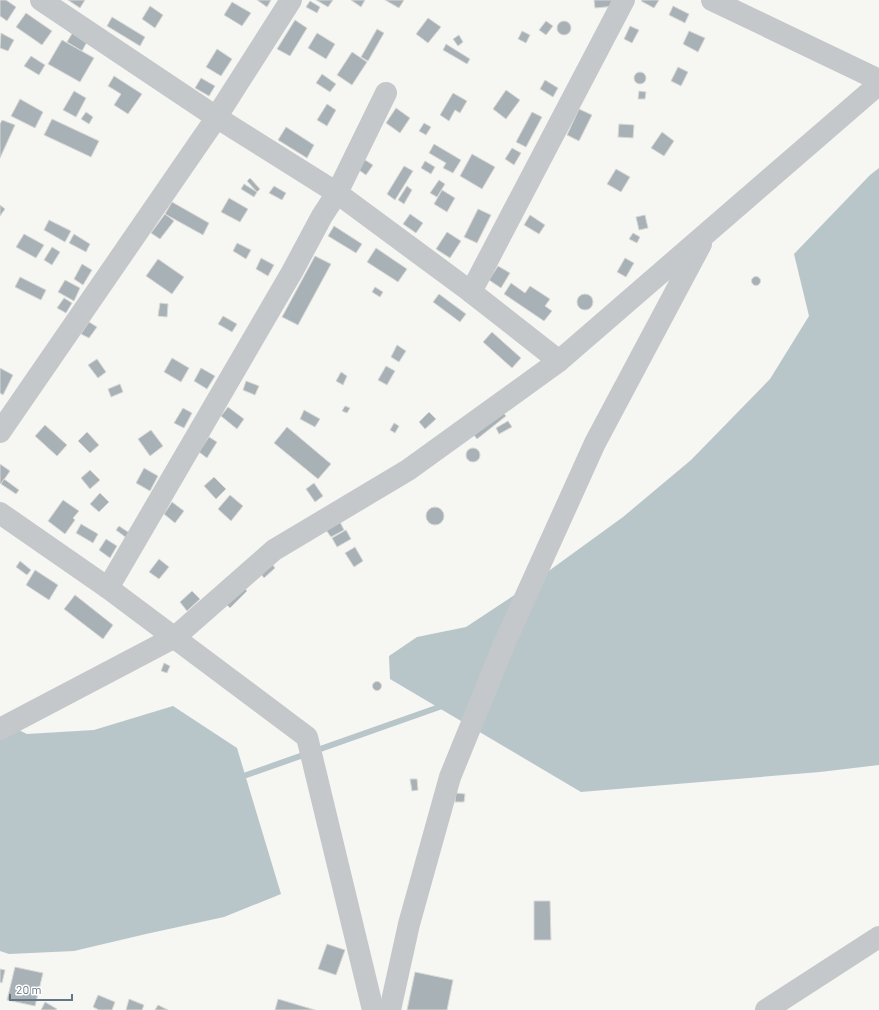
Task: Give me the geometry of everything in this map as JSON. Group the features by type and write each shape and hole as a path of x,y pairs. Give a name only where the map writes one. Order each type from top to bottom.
{"street":[{"path":"40,0 216,117 337,193 471,292 559,361"},
{"path":"0,432 216,117 291,0"},
{"path":"471,292 624,0"},
{"path":"712,0 740,6 879,80"},
{"path":"0,729 175,637 274,550 408,470 559,361 879,84"},
{"path":"108,588 292,272 322,216 337,193 386,93"},
{"path":"390,1010 409,924 450,777 502,649 595,443 707,233"},
{"path":"0,514 108,588 307,737 373,1010"},
{"path":"766,1010 879,937"}],"shaded area":[{"path":"879,168 879,765 820,772 581,792 390,679 389,656 417,637 466,627 528,586 623,517 691,460 770,379 809,316 794,254 870,175"},
{"path":"173,706 237,748 281,894 224,917 74,951 9,954 0,951 0,721 27,734 94,730"}],"building":[{"path":"0,0 6,0 16,7 7,21 0,16"},
{"path":"68,0 85,0 80,8"},
{"path":"257,0 271,0 267,7"},
{"path":"316,0 333,0 328,7"},
{"path":"351,0 365,0 361,7"},
{"path":"385,0 404,0 399,8"},
{"path":"594,0 615,0 616,6 595,8"},
{"path":"659,0 654,8 641,1"},
{"path":"310,1 320,7 317,13 306,7"},
{"path":"232,2 251,13 242,26 224,15"},
{"path":"150,6 163,15 155,28 142,19"},
{"path":"673,6 689,14 685,23 669,15"},
{"path":"26,13 52,31 42,45 16,27"},
{"path":"112,17 145,37 140,46 107,26"},
{"path":"428,18 441,27 428,43 416,34"},
{"path":"295,20 307,28 290,56 277,49"},
{"path":"546,21 553,26 546,35 539,30"},
{"path":"564,21 569,23 571,28 569,33 564,35 559,33 557,28 559,23"},
{"path":"630,26 639,30 632,43 624,39"},
{"path":"377,29 384,33 368,61 361,57"},
{"path":"522,31 530,35 526,43 518,39"},
{"path":"689,31 705,38 698,52 683,44"},
{"path":"73,32 88,40 82,51 67,42"},
{"path":"1,33 14,40 8,51 0,48"},
{"path":"317,33 335,44 326,59 308,48"},
{"path":"459,35 463,42 458,46 453,39"},
{"path":"62,40 94,58 80,82 48,64"},
{"path":"446,44 470,59 467,64 443,50"},
{"path":"217,49 232,59 221,76 206,67"},
{"path":"352,52 367,62 352,85 337,75"},
{"path":"31,56 45,65 39,75 24,66"},
{"path":"678,67 688,72 681,86 671,81"},
{"path":"638,72 642,72 646,78 642,84 638,84 634,80 634,76"},
{"path":"322,74 336,84 330,92 316,83"},
{"path":"114,76 142,94 128,114 114,105 121,94 108,86"},
{"path":"201,78 215,86 209,96 195,88"},
{"path":"545,80 558,88 553,97 540,89"},
{"path":"506,90 520,100 506,119 493,109"},
{"path":"74,91 86,98 76,117 63,110"},
{"path":"639,91 646,92 645,99 638,99"},
{"path":"453,93 467,101 460,113 455,110 449,121 440,115"},
{"path":"20,99 43,112 35,128 11,116"},
{"path":"327,104 336,110 327,126 317,120"},
{"path":"396,108 410,118 400,133 386,123"},
{"path":"579,109 592,115 579,141 567,135"},
{"path":"86,112 93,117 89,124 81,119"},
{"path":"532,112 542,117 526,147 516,142"},
{"path":"52,119 99,141 91,157 44,135"},
{"path":"2,120 15,125 0,158 0,124"},
{"path":"424,123 431,127 426,135 419,131"},
{"path":"619,124 634,125 633,138 618,137"},
{"path":"286,127 314,145 307,158 278,140"},
{"path":"662,132 674,141 664,156 651,148"},
{"path":"434,144 461,160 453,173 443,168 446,163 429,153"},
{"path":"512,148 521,153 514,165 505,159"},
{"path":"472,154 495,167 482,189 460,176"},
{"path":"362,158 373,165 366,175 356,168"},
{"path":"425,161 435,167 431,174 421,168"},
{"path":"404,166 413,171 395,200 387,194"},
{"path":"616,169 630,177 621,192 607,184"},
{"path":"250,178 260,189 257,192 247,181"},
{"path":"439,180 445,184 437,197 430,193"},
{"path":"244,184 257,192 254,197 241,189"},
{"path":"274,186 286,193 282,200 269,193"},
{"path":"407,186 412,190 404,204 398,200"},
{"path":"442,190 455,198 447,212 434,204"},
{"path":"229,198 248,209 240,222 221,212"},
{"path":"172,202 209,223 203,235 165,214"},
{"path":"0,205 5,209 0,216"},
{"path":"478,209 491,215 477,243 464,237"},
{"path":"165,214 174,221 160,239 151,233"},
{"path":"410,214 423,223 416,233 403,224"},
{"path":"530,215 545,225 539,234 524,225"},
{"path":"645,215 648,228 639,230 636,217"},
{"path":"49,220 71,231 65,242 44,230"},
{"path":"334,226 362,244 356,253 328,236"},
{"path":"447,232 461,241 450,258 436,249"},
{"path":"633,233 640,237 637,243 629,239"},
{"path":"24,234 44,245 36,258 16,247"},
{"path":"74,234 90,244 86,252 69,243"},
{"path":"237,243 251,250 246,259 233,251"},
{"path":"52,247 60,252 52,265 44,260"},
{"path":"376,248 407,269 398,282 367,262"},
{"path":"315,256 331,264 298,325 282,317"},
{"path":"261,258 274,265 268,276 256,269"},
{"path":"625,258 634,263 626,277 617,272"},
{"path":"158,259 184,277 172,294 146,276"},
{"path":"82,264 92,270 83,285 74,279"},
{"path":"498,266 510,273 501,288 489,280"},
{"path":"20,277 46,290 41,300 15,287"},
{"path":"754,277 758,277 760,281 758,285 754,285 752,283 752,279"},
{"path":"65,280 80,288 74,301 58,292"},
{"path":"511,283 525,293 530,286 550,299 545,306 552,311 544,321 504,294"},
{"path":"375,287 383,292 380,297 372,292"},
{"path":"439,294 466,314 460,322 433,302"},
{"path":"585,294 591,296 593,302 591,308 585,310 579,308 577,302 579,296"},
{"path":"64,298 72,303 66,313 57,308"},
{"path":"160,303 168,304 167,317 158,316"},
{"path":"223,316 237,324 232,332 218,324"},
{"path":"89,322 97,327 89,338 81,334"},
{"path":"492,332 521,358 512,368 483,342"},
{"path":"397,345 406,351 399,362 391,357"},
{"path":"172,358 189,368 181,382 164,372"},
{"path":"97,359 106,372 98,378 88,365"},
{"path":"386,366 395,371 387,385 378,380"},
{"path":"0,368 13,375 3,395 0,393"},
{"path":"201,368 215,376 207,389 194,381"},
{"path":"341,372 347,376 343,385 336,381"},
{"path":"246,381 259,386 255,395 243,390"},
{"path":"120,384 123,392 111,397 108,389"},
{"path":"345,406 350,408 347,413 342,411"},
{"path":"228,407 244,419 237,429 221,416"},
{"path":"183,408 192,413 184,428 174,423"},
{"path":"499,408 506,416 477,439 471,431"},
{"path":"304,410 320,419 315,427 300,419"},
{"path":"429,412 436,419 425,429 419,422"},
{"path":"508,421 512,427 499,434 496,428"},
{"path":"394,423 399,426 395,433 390,430"},
{"path":"45,425 67,445 57,456 35,436"},
{"path":"287,427 331,464 318,479 274,443"},
{"path":"151,430 163,446 150,456 138,439"},
{"path":"87,432 99,445 90,453 78,441"},
{"path":"209,437 217,442 207,458 199,452"},
{"path":"470,448 476,448 480,452 480,458 476,462 470,462 466,458 466,452"},
{"path":"0,464 10,471 1,484 0,483"},
{"path":"144,468 158,476 150,491 136,483"},
{"path":"90,470 100,480 90,489 81,478"},
{"path":"214,477 226,489 216,499 204,486"},
{"path":"4,479 19,490 16,494 1,484"},
{"path":"314,483 323,496 315,502 306,489"},
{"path":"100,493 109,502 99,512 90,504"},
{"path":"230,495 243,506 231,521 218,509"},
{"path":"63,500 79,511 73,518 75,520 65,534 48,521"},
{"path":"172,502 184,511 175,523 164,514"},
{"path":"435,507 441,510 444,516 441,522 435,525 429,522 426,516 429,510"},
{"path":"340,522 344,530 331,537 326,530"},
{"path":"81,524 98,534 93,543 76,533"},
{"path":"119,526 131,534 128,539 116,530"},
{"path":"346,530 351,539 337,547 332,538"},
{"path":"106,539 117,546 110,558 99,550"},
{"path":"355,547 363,561 354,567 345,553"},
{"path":"159,559 169,567 159,579 149,572"},
{"path":"269,560 275,568 264,578 258,570"},
{"path":"20,561 31,570 27,575 16,567"},
{"path":"35,570 58,585 49,600 26,585"},
{"path":"241,584 247,591 230,608 224,602"},
{"path":"192,591 200,599 187,611 180,602"},
{"path":"75,595 113,625 103,639 64,609"},
{"path":"164,663 170,666 167,673 161,671"},
{"path":"377,681 382,686 377,691 372,686"},
{"path":"410,779 417,779 418,790 412,791"},
{"path":"456,793 465,794 464,802 455,802"},
{"path":"534,901 550,901 551,940 534,940"},
{"path":"327,944 345,950 336,975 318,969"},
{"path":"15,967 43,973 35,1006 7,1000"},
{"path":"0,969 5,970 2,983 0,982"},
{"path":"415,972 453,980 447,1010 407,1010"},
{"path":"98,995 115,1002 112,1010 99,1010 93,1007"},
{"path":"129,999 144,1005 142,1010 126,1010"},
{"path":"278,999 315,1010 275,1010"},
{"path":"45,1002 57,1009 41,1010"},
{"path":"158,1005 168,1010 155,1010"}],"waterway":[{"path":"238,778 445,705"}]}
